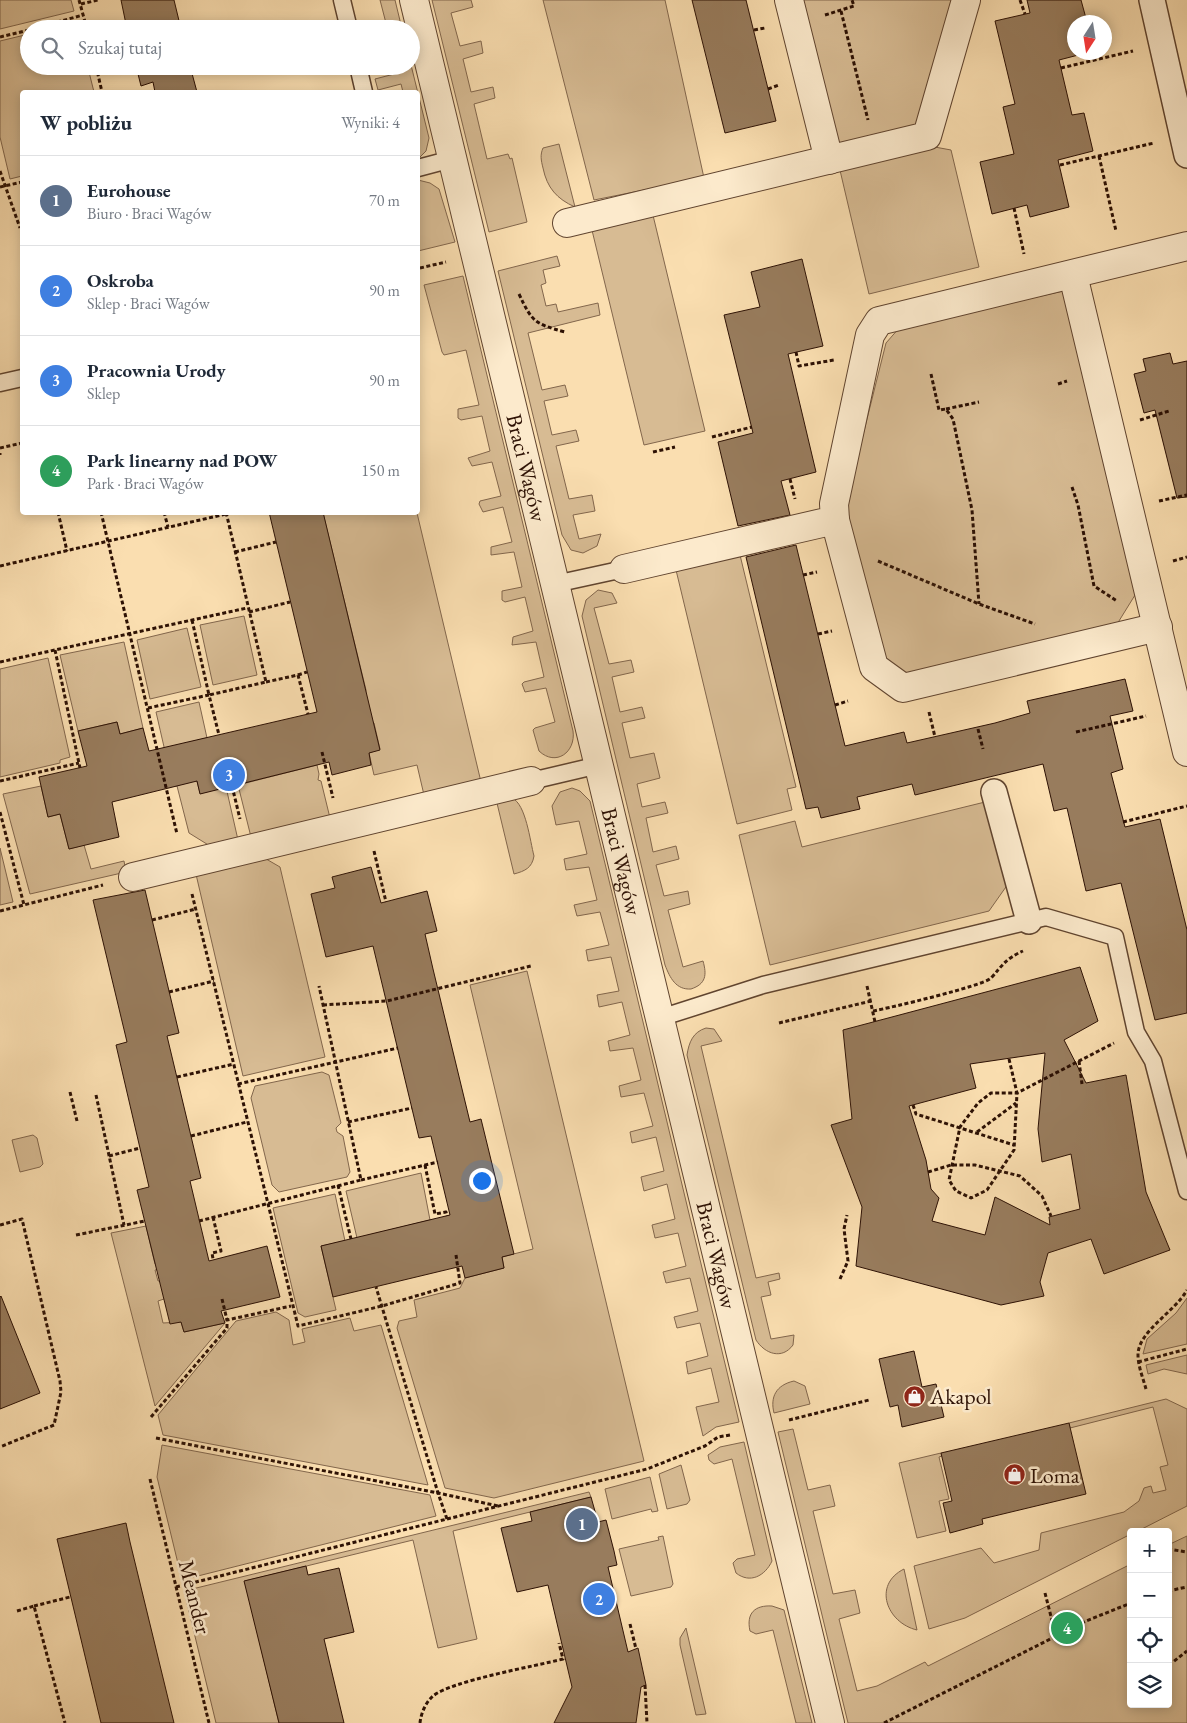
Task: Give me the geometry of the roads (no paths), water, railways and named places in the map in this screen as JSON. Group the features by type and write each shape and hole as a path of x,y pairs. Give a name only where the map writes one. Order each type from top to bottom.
{"street":[{"name":"Braci Wagów","path":"414,0 419,20"},
{"path":"789,0 829,160"},
{"path":"567,223 927,136 966,0"},
{"path":"1152,0 1185,145"},
{"name":"Braci Wagów","path":"420,25 830,1723"},
{"path":"1158,627 903,688 874,667 838,532 834,504 870,336 879,321 1187,246"},
{"path":"1073,275 1187,752"},
{"path":"624,569 838,532"},
{"path":"133,877 531,781"},
{"path":"994,792 1029,921"}],"lane":[{"path":"342,0 347,20"},
{"path":"360,75 364,90"},
{"path":"420,167 452,159"},
{"path":"0,383 20,378"},
{"path":"555,584 624,569"},
{"path":"531,781 599,765"},
{"path":"660,1018 763,985 1046,917 1115,937 1136,1032 1154,1061 1187,1191"}],"place":[{"name":"Pracownia Urody","path":"229,775"},
{"name":"Akapol","path":"914,1396"},
{"name":"Loma","path":"1014,1475"},
{"name":"Eurohouse","path":"582,1524"},
{"name":"Oskroba","path":"599,1599"},
{"name":"Park linearny nad POW","path":"1067,1628"}]}
